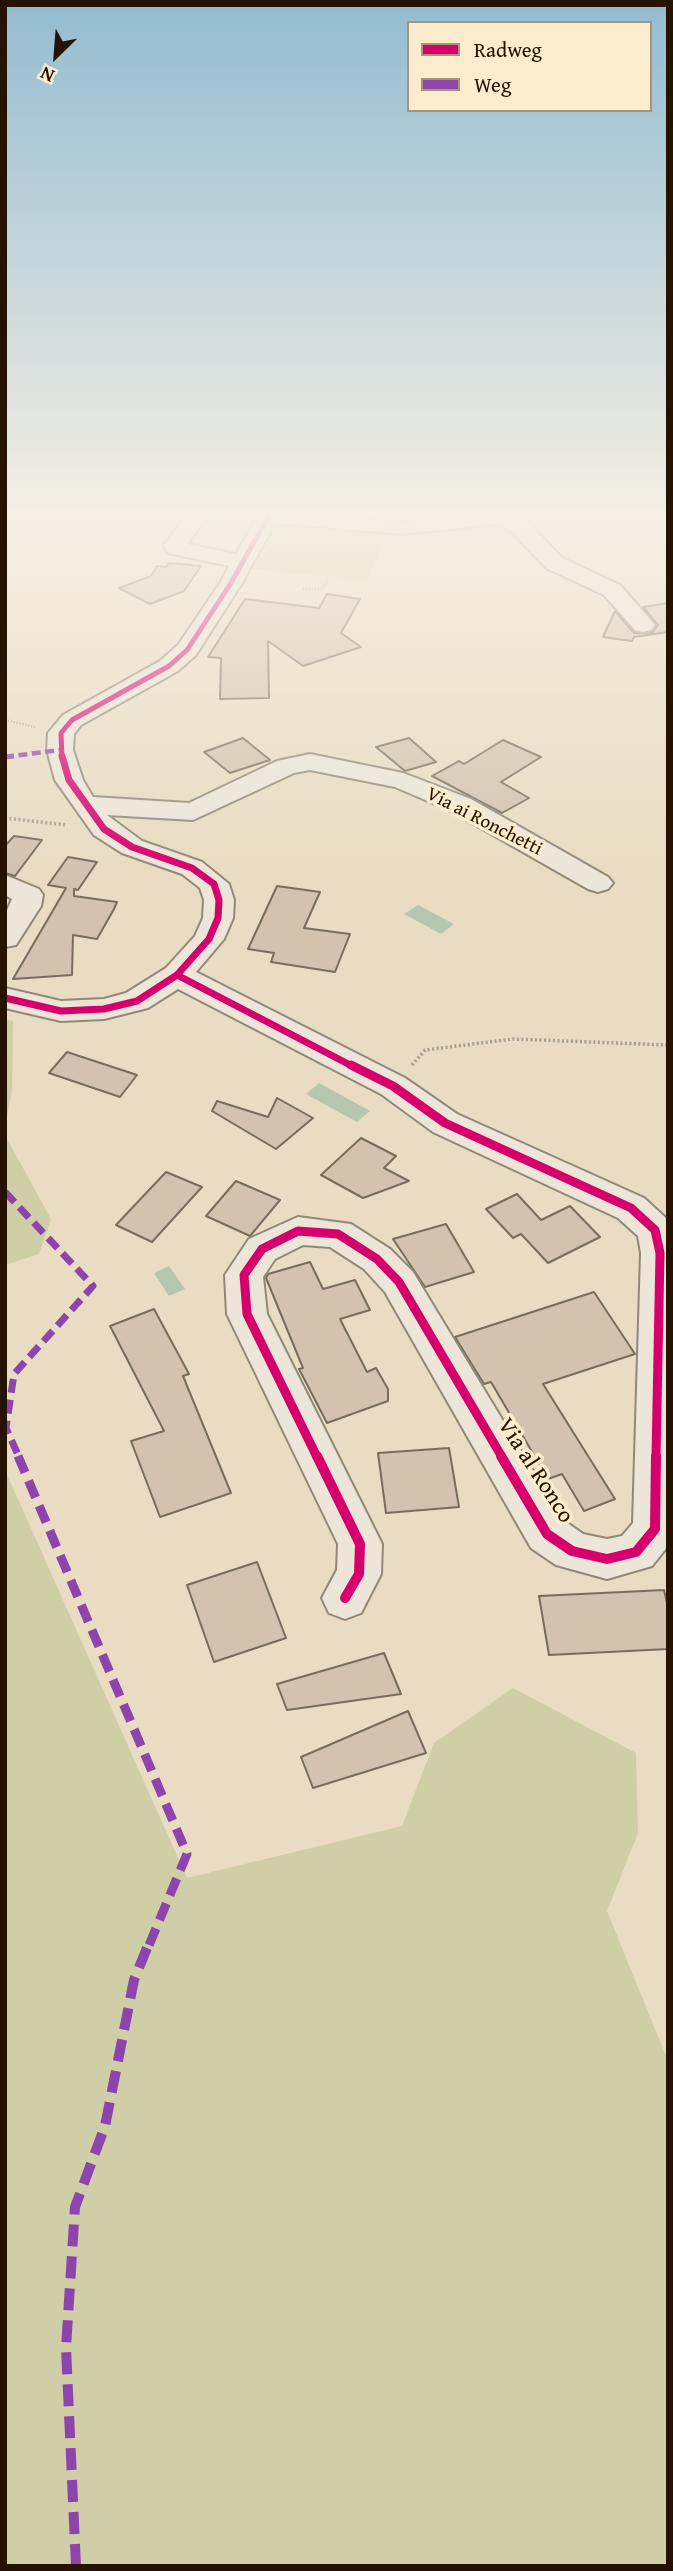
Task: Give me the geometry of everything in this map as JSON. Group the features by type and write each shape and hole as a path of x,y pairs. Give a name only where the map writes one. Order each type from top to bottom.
{"street":[{"path":"5,998 61,1011 104,1009 137,1001 177,975 209,939 218,918 219,900 214,884 192,868 132,847 104,829 69,780 60,750 61,733 72,720 169,666 201,632"},
{"name":"Via ai Ronchetti","path":"89,811 193,812 286,767 310,762 326,764 403,781 461,805 598,883"},
{"path":"5,884 28,895 26,906 5,938"},
{"name":"Via al Ronco","path":"177,975 287,1034 393,1086 445,1123 631,1208 655,1230 660,1253 655,1529 636,1552 607,1559 572,1551 547,1534 399,1282 377,1259 338,1234 298,1231 262,1249 244,1275 247,1314 360,1544 359,1574 345,1598"},
{"path":"631,1208 668,1227"}],"path":[{"path":"5,818 56,826 89,811"},
{"path":"393,1086 425,1050 513,1039 668,1045"}],"shaded area":[{"path":"418,905 454,924 441,934 404,914"},
{"path":"5,1019 13,1021 12,1091 5,1127"},
{"path":"319,1083 370,1111 357,1122 306,1094"},
{"path":"5,1135 51,1219 39,1254 5,1265"},
{"path":"169,1266 185,1289 169,1296 154,1273"},
{"path":"5,1470 187,1878 402,1826 434,1743 513,1688 636,1753 638,1833 607,1911 668,2061 668,2566 5,2566"}],"building":[{"path":"224,632 342,632 361,647 303,666 268,641 269,698 220,699 221,658 208,657"},
{"path":"605,632 668,632 634,637 632,641 603,637"},
{"path":"243,738 270,760 230,773 204,752"},
{"path":"409,738 436,762 405,771 376,747"},
{"path":"503,740 541,757 501,782 529,798 502,813 432,776 459,761 464,764"},
{"path":"14,836 42,840 15,876 5,873 5,846"},
{"path":"68,857 97,862 78,890 74,889 74,896 117,902 114,909 97,939 73,935 72,975 13,979 66,888 48,885"},
{"path":"277,886 320,892 304,928 350,934 335,972 271,962 274,953 248,949"},
{"path":"67,1052 137,1075 120,1097 49,1073"},
{"path":"277,1098 313,1118 276,1149 212,1111 217,1101 268,1117"},
{"path":"361,1138 396,1156 384,1168 409,1181 363,1198 321,1175"},
{"path":"166,1172 202,1187 152,1242 116,1225"},
{"path":"236,1181 280,1200 250,1236 206,1216"},
{"path":"517,1194 541,1220 570,1206 600,1237 548,1263 521,1234 513,1238 486,1209"},
{"path":"446,1224 474,1272 425,1287 393,1239"},
{"path":"310,1262 323,1289 355,1280 370,1310 340,1319 367,1372 376,1368 388,1389 388,1401 327,1423 299,1369 303,1368 266,1278 268,1274"},
{"path":"594,1292 635,1354 543,1384 615,1499 584,1511 562,1474 548,1479 491,1382 484,1384 455,1337"},
{"path":"154,1309 189,1374 183,1376 231,1493 160,1517 131,1441 164,1431 110,1326"},
{"path":"449,1448 459,1507 386,1513 378,1453"},
{"path":"257,1562 286,1638 214,1662 187,1585"},
{"path":"664,1590 668,1607 668,1649 549,1655 539,1596"},
{"path":"384,1653 401,1694 287,1710 277,1684"},
{"path":"408,1711 426,1753 313,1788 301,1757"}],"marked path":[{"path":"5,757 60,750"},
{"path":"5,1192 93,1286 14,1374 6,1428 187,1854 134,1980 105,2126 75,2207 66,2348 76,2566"}],"cycle path":[{"path":"5,998 61,1011 104,1009 137,1001 177,975 209,939 218,918 219,900 214,884 192,868 132,847 104,829 84,805 69,780 60,750 61,733 72,720 169,666 187,650 199,632"},
{"path":"177,975 287,1034 393,1086 445,1123 631,1208 655,1230 660,1253 655,1529 636,1552 607,1559 572,1551 547,1534 399,1282 377,1259 338,1234 298,1231 262,1249 244,1275 247,1314 360,1544 359,1574 345,1598"}]}
